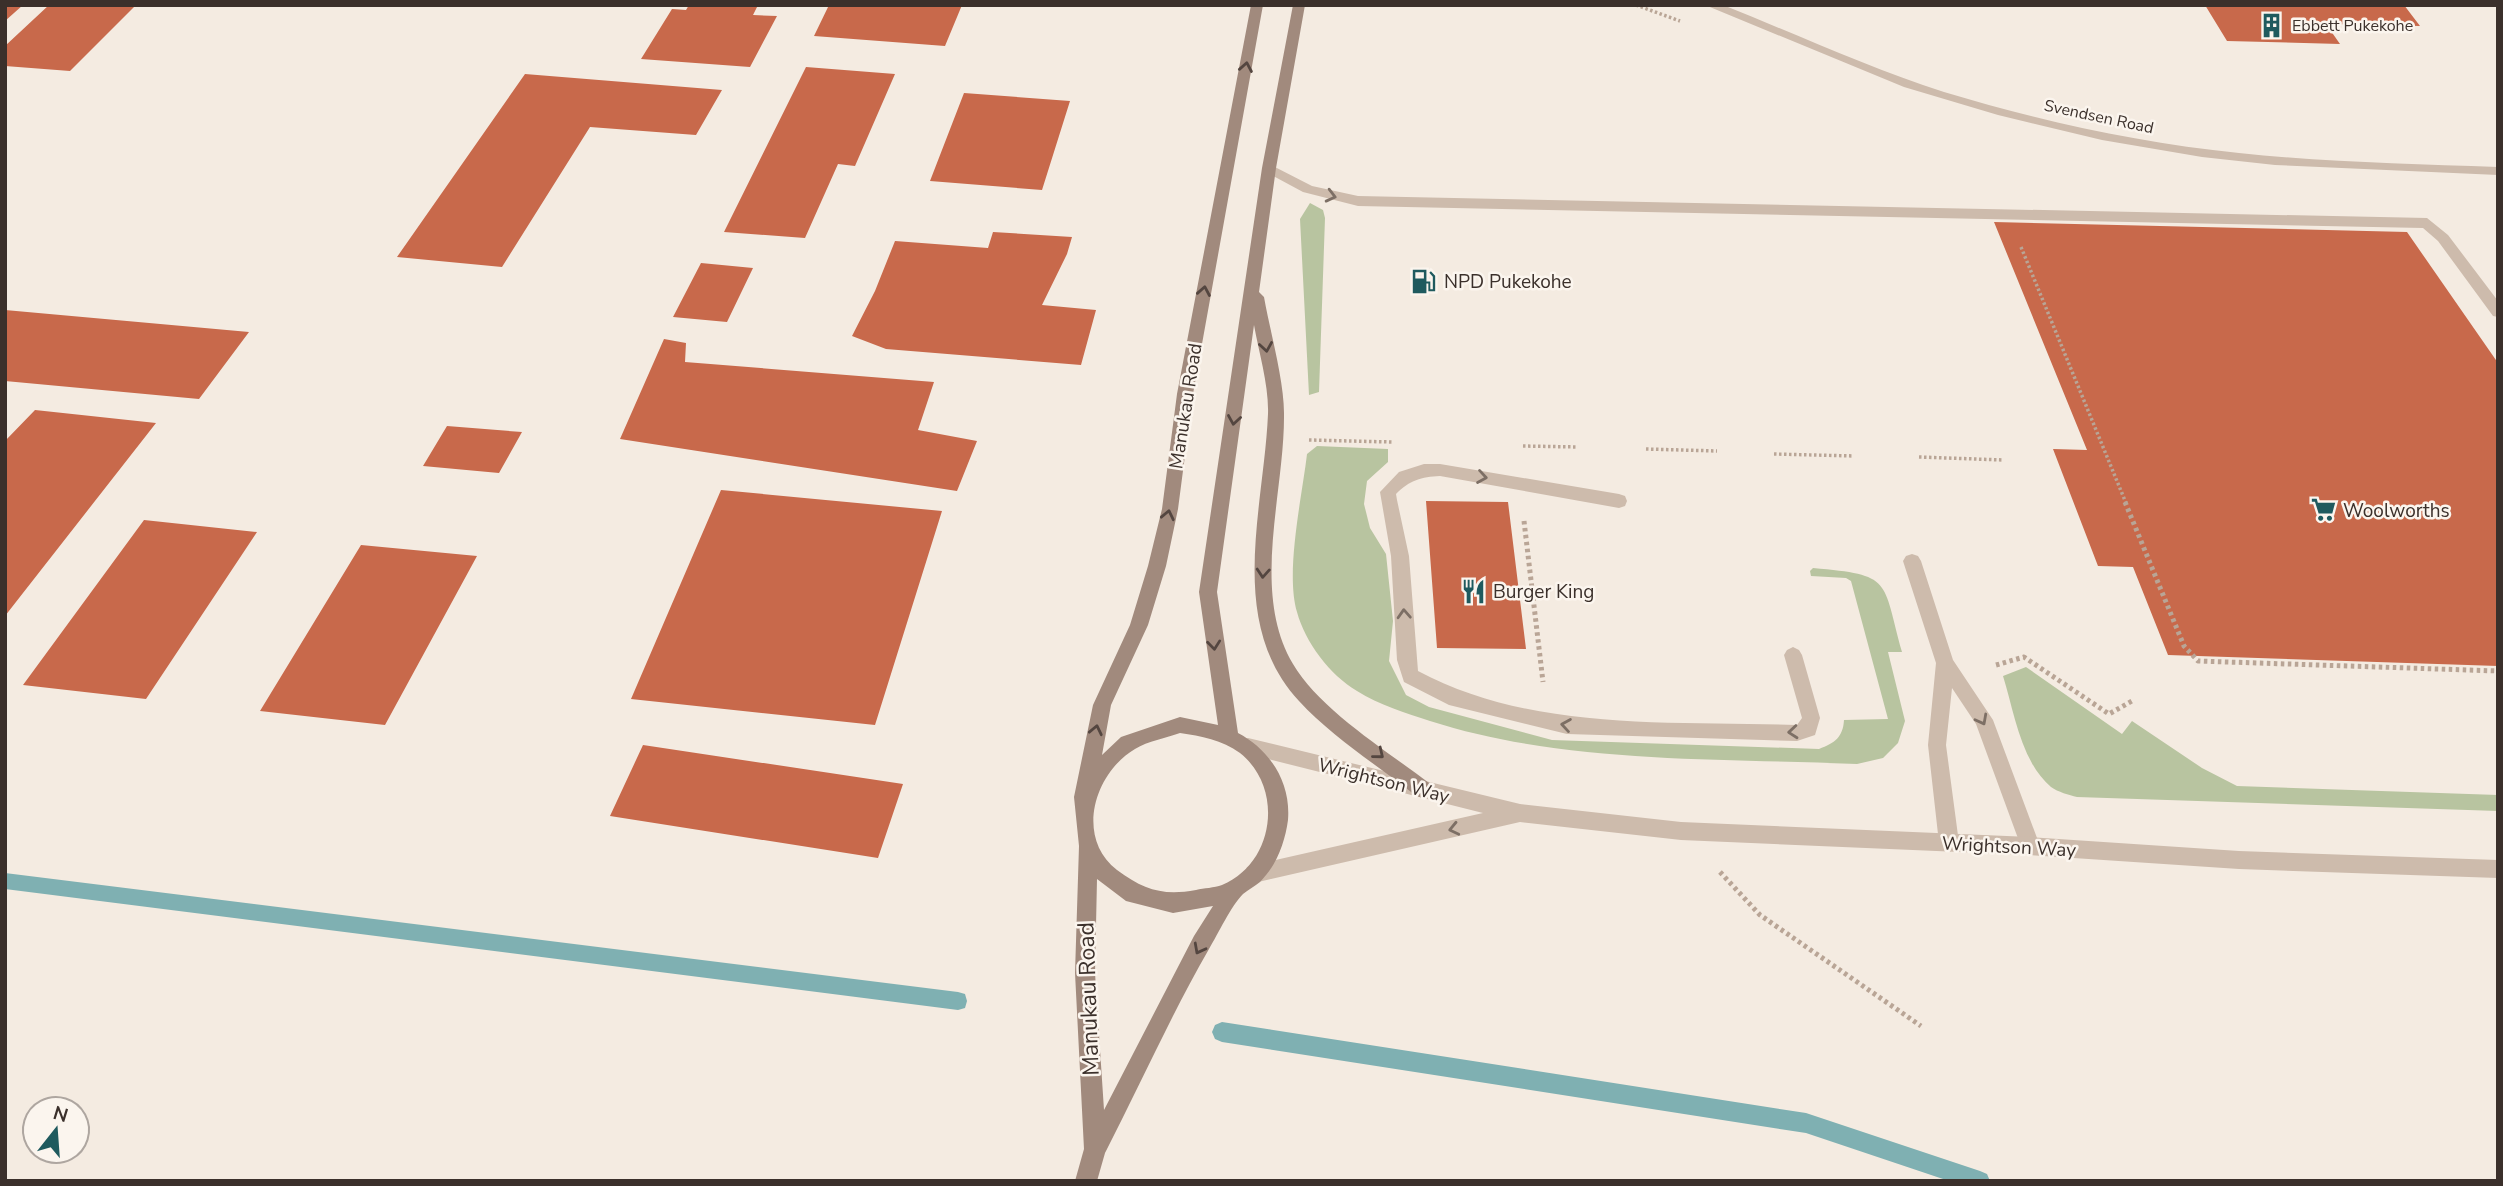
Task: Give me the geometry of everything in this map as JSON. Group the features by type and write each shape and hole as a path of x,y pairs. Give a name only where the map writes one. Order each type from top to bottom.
{"main road":[{"name":"Manukau Road","path":"1084,797 1102,705 1139,625 1157,566 1170,509 1185,394 1257,5"},
{"path":"1229,735 1208,592 1269,168 1299,5"},
{"path":"1254,280 1276,411 1262,588 1270,636 1287,671 1305,695 1329,717 1422,789"},
{"path":"1180,725 1205,727 1229,735 1248,746 1267,768 1278,794 1280,822 1272,849 1254,874 1234,890 1201,902 1165,904 1132,895 1105,874 1087,848 1082,823 1084,797 1094,774 1110,755 1130,739 1154,730 1180,725"},
{"name":"Manukau Road","path":"1087,848 1085,973 1095,1150"},
{"name":"Manukau Road","path":"1086,1181 1095,1150 1201,943 1234,890"}],"street":[{"name":"Svendsen Road","path":"1711,5 1889,77 2001,112 2080,131 2230,156 2332,164 2498,170"},
{"path":"1269,168 1308,189 1358,201 2427,223 2443,238 2498,312"},
{"path":"1619,501 1440,470 1419,470 1402,476 1388,492 1388,509 1395,527 1400,556 1406,660 1410,676 1449,697 1567,726 1797,733 1808,729 1811,718 1793,655"},
{"path":"1912,561 1945,663 1984,720 2030,846"},
{"path":"1945,663 1937,745 1948,843"},
{"name":"Wrightson Way","path":"1248,746 1520,813 1681,831 2030,846 2239,860 2498,869"},
{"name":"Wrightson Way","path":"1254,874 1520,813"}],"path":[{"path":"2019,241 2185,646 2198,662 2498,671"},
{"path":"1646,449 1717,451"},
{"path":"1774,454 1854,456"},
{"path":"1919,457 2003,460"},
{"path":"1523,509 1544,693"},
{"path":"1996,665 2024,657 2109,714 2132,701"},
{"path":"1681,831 1760,915 1921,1026"}],"green space":[{"path":"1310,203 1323,210 1325,218 1319,392 1309,395 1300,219"},
{"path":"1317,446 1388,449 1388,462 1367,481 1364,504 1370,528 1386,554 1393,621 1389,661 1406,695 1429,707 1552,740 1819,749 1837,739 1844,720 1888,719 1851,581 1846,578 1811,576 1810,571 1813,568 1871,578 1880,585 1886,595 1902,652 1888,652 1905,721 1898,743 1883,758 1857,764 1696,759 1587,752 1481,735 1412,715 1365,696 1328,667 1312,646 1297,612 1293,576 1298,512 1307,454"},
{"path":"2026,667 2122,734 2132,721 2202,768 2237,786 2498,795 2498,811 2077,797 2067,794 2051,787 2041,776 2032,764 2020,735 2003,676"}],"building":[{"path":"5,5 23,5 5,21"},
{"path":"49,5 136,5 70,71 5,66 5,46"},
{"path":"689,5 758,5 753,15 777,16 750,67 641,59 672,9 686,10"},
{"path":"829,5 962,5 945,46 814,36"},
{"name":"Ebbett Pukekohe","path":"2205,5 2404,5 2420,26 2326,24 2340,44 2227,41"},
{"path":"806,67 895,74 855,166 838,164 805,238 724,232"},
{"path":"525,74 722,90 696,135 590,127 502,267 397,257"},
{"path":"964,93 1070,101 1042,190 930,181"},
{"name":"Woolworths","path":"1994,222 2407,232 2498,363 2498,666 2168,655 2133,567 2098,566 2053,449 2087,450"},
{"path":"993,232 1072,237 1067,254 1042,305 1096,310 1081,365 886,349 852,336 875,291 895,241 988,248"},
{"path":"701,263 753,268 727,322 673,317"},
{"path":"5,310 249,332 199,399 5,381"},
{"path":"664,339 686,343 685,362 934,382 918,430 977,441 957,491 620,439"},
{"path":"35,410 156,423 5,616 5,441"},
{"path":"447,426 522,432 499,473 423,466"},
{"path":"721,490 942,511 875,725 631,699"},
{"path":"1426,501 1508,502 1526,649 1437,648"},
{"path":"144,520 257,532 146,699 23,685"},
{"path":"361,545 477,556 385,725 260,711"},
{"path":"643,745 903,784 878,858 610,816"}],"waterway":[{"path":"5,881 958,1001"},
{"path":"1222,1032 1806,1123 1980,1181"}],"place":[{"name":"Ebbett Pukekohe","path":"2272,25"},
{"name":"NPD Pukekohe","path":"1424,281"},
{"name":"Woolworths","path":"2323,510"},
{"name":"Burger King","path":"1473,591"}]}
